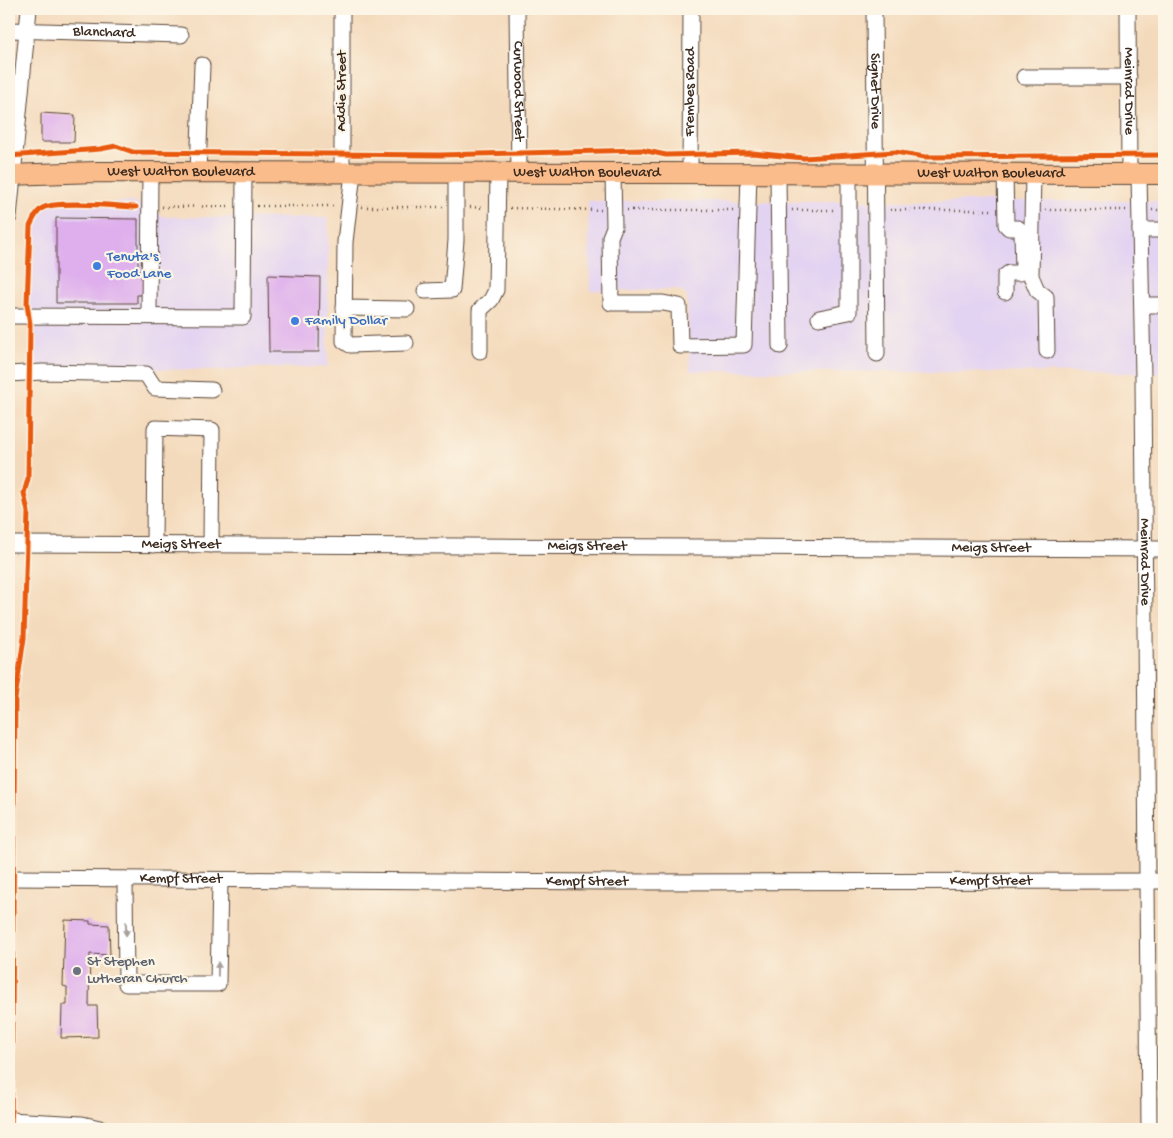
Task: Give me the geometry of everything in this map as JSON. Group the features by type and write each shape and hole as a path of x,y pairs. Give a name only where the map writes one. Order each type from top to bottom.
{"main road":[{"name":"West Walton Boulevard","path":"11,175 150,172 1164,174"}],"street":[{"path":"9,217 13,122 29,9"},
{"name":"Addie Street","path":"342,9 349,206 345,242 344,341 350,345 406,343"},
{"name":"Curwood Street","path":"518,9 519,174"},
{"name":"Frembes Road","path":"690,174 691,9"},
{"name":"Signet Drive","path":"874,9 877,354"},
{"name":"Meinrad Drive","path":"1128,9 1128,77 1134,174 1140,210 1142,305 1149,1129"},
{"name":"Blanchard","path":"9,30 181,35"},
{"path":"198,172 202,65"},
{"path":"1024,77 1128,77"},
{"path":"149,316 150,172"},
{"path":"9,316 243,317 244,172"},
{"path":"614,174 614,227 610,237 611,303 664,303 679,306 680,346 744,345 749,173"},
{"path":"778,173 780,346"},
{"path":"425,291 452,290 456,240 456,174"},
{"path":"480,351 480,310 492,300 496,290 498,174"},
{"path":"819,318 849,312 849,174"},
{"path":"1005,174 1006,225 1009,228 1018,228 1022,232 1023,271 1020,273 1009,273 1006,276 1005,292"},
{"path":"1034,174 1032,276 1037,290 1046,298 1047,351"},
{"path":"1140,230 1164,230"},
{"path":"1142,305 1164,305"},
{"path":"344,308 407,308"},
{"path":"9,374 42,372 146,374 155,388 212,390"},
{"path":"154,545 155,428 212,430 211,545"},
{"name":"Meigs Street","path":"9,544 1164,549"},
{"name":"Kempf Street","path":"9,878 125,880 1164,881"},
{"path":"125,880 126,984 218,984 220,880"},
{"path":"9,1120 82,1124 104,1129"}],"path":[{"path":"150,207 349,206 748,210"},
{"path":"778,210 849,210"},
{"path":"875,210 1006,210"},
{"path":"1033,210 1164,210"}],"shaded area":[{"path":"588,201 1164,201 1164,373 690,371 687,296 678,289 590,291"},
{"path":"135,202 165,217 328,218 328,367 236,368 231,370 36,368 28,298 31,225 34,216 40,208 50,203"}],"building":[{"path":"41,113 75,115 74,142 41,142"},
{"name":"Tenuta's Food Lane","path":"56,218 138,219 138,271 147,271 146,295 137,295 137,303 56,303"},
{"name":"Family Dollar","path":"268,275 320,277 319,352 269,352"},
{"name":"St Stephen Lutheran Church","path":"65,920 90,921 90,924 109,925 110,955 90,954 89,1006 97,1006 98,1037 61,1038 62,1005 67,1005 67,987 63,986"}],"cycle path":[{"path":"9,156 116,146 133,152 439,155 642,150 666,155 752,153 804,158 895,152 925,157 1164,155"},
{"path":"11,1129 15,699 24,638 28,512 24,493 28,479 30,324 27,304 30,226 39,211 48,206 86,204 136,207"}],"place":[{"name":"Tenuta's Food Lane","path":"97,266"},
{"name":"Family Dollar","path":"295,321"},
{"name":"St Stephen Lutheran Church","path":"77,971"}]}
